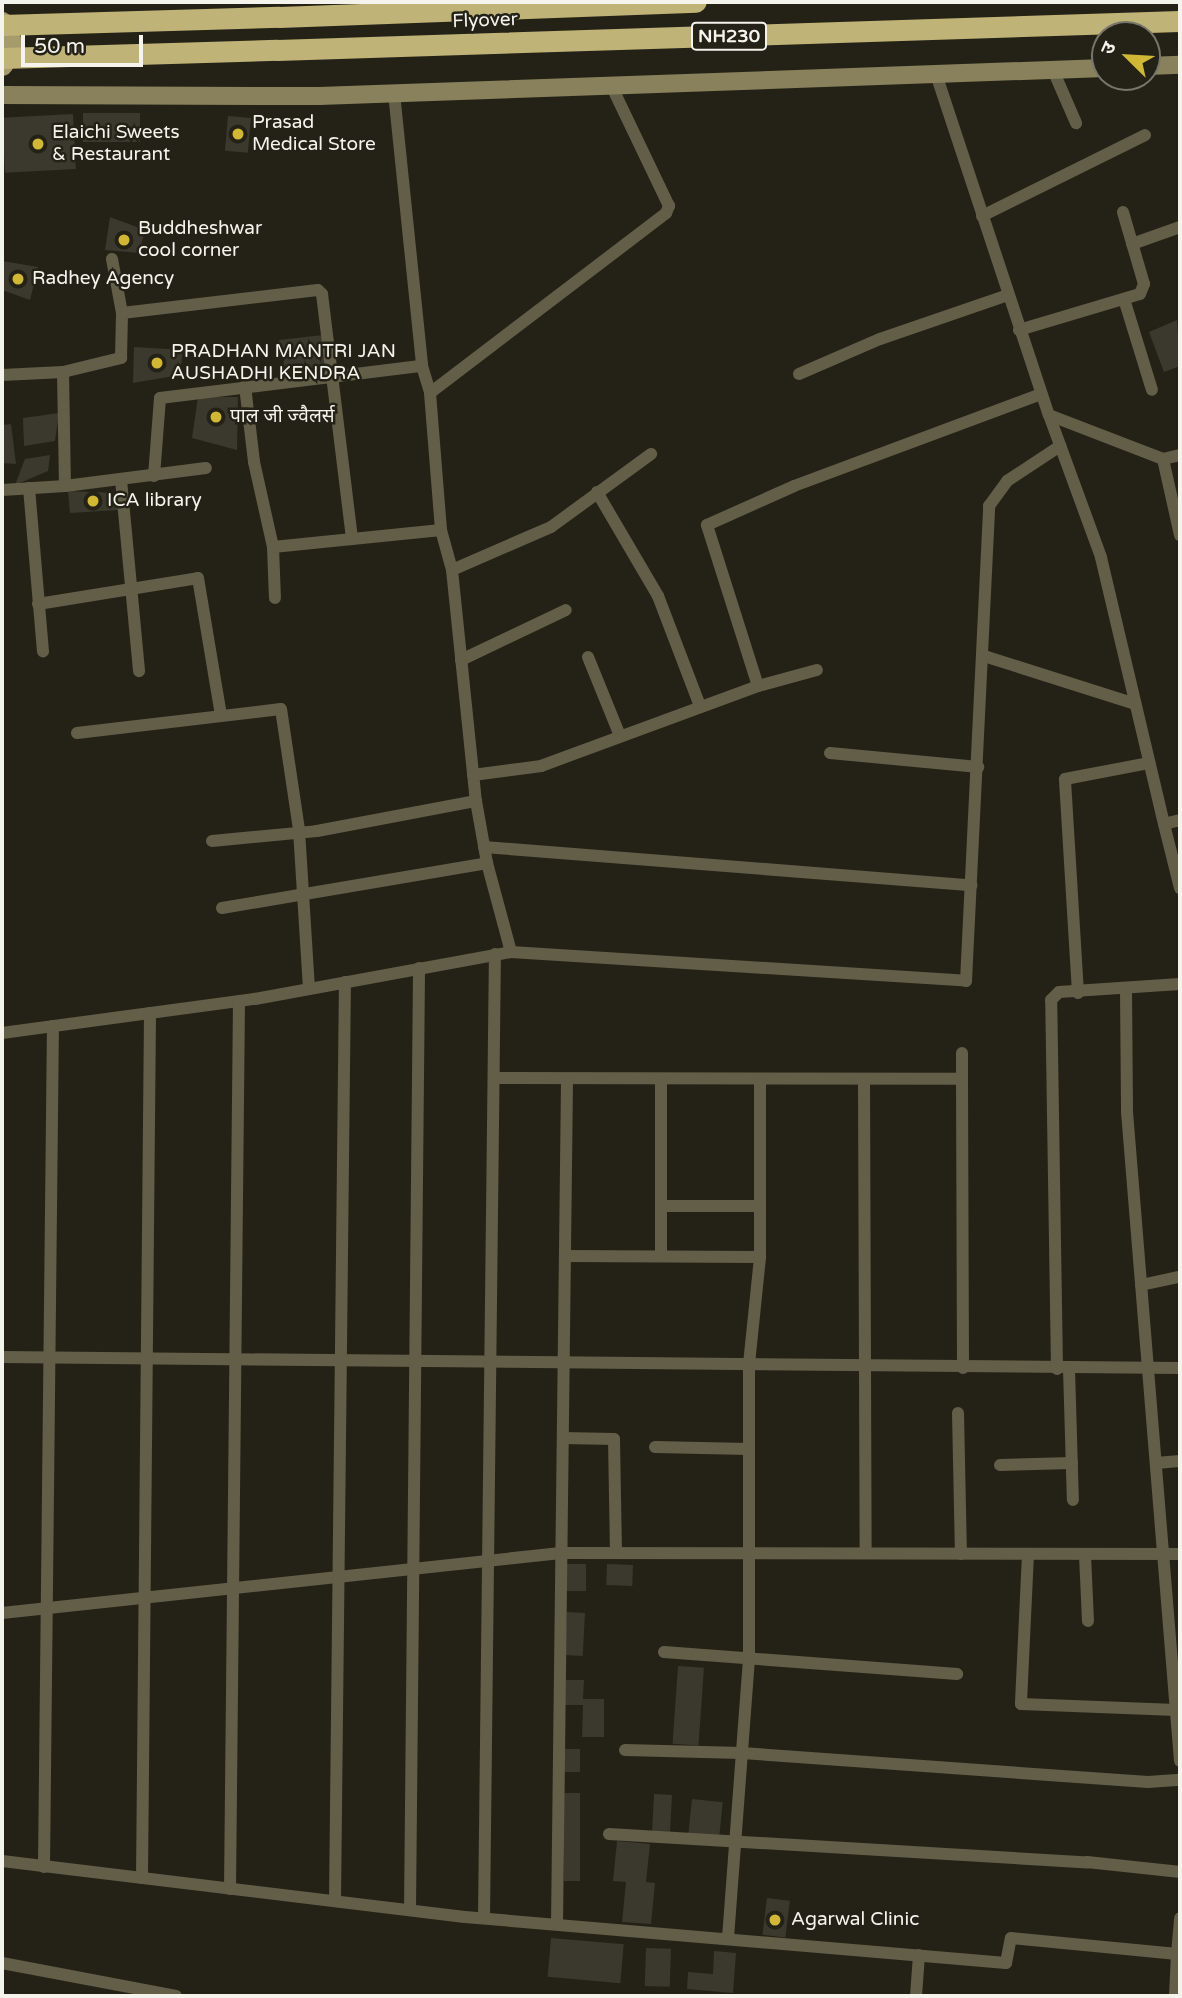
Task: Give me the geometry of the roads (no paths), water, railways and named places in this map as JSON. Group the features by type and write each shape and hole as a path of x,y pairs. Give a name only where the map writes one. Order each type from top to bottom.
{"highway":[{"name":"Flyover","path":"2,24 696,2"},
{"name":"Flyover","path":"2,58 1180,21"}],"main road":[{"path":"2,24 10,39 2,65"}],"street":[{"path":"1161,66 1180,65"},
{"path":"2,95 394,93 1091,69"},
{"path":"1053,70 1076,123"},
{"path":"936,74 1019,330 1101,557 1180,888"},
{"path":"430,393 666,213 669,206 611,85"},
{"path":"394,93 422,366 430,393 441,530 452,570 476,801 487,863 511,952"},
{"path":"982,216 1145,135"},
{"path":"1019,330 1124,299 1144,290 1123,212"},
{"path":"1132,244 1180,227"},
{"path":"2,375 62,372 121,358 122,313 112,258"},
{"path":"122,313 318,290 322,294 352,539"},
{"path":"799,374 880,339 1008,295"},
{"path":"1124,299 1152,390"},
{"path":"154,476 160,398 422,366"},
{"path":"62,372 65,486"},
{"path":"245,386 254,462 273,547 275,598"},
{"path":"758,686 707,525 794,486 1041,394"},
{"path":"1049,415 1163,459 1180,455"},
{"path":"2,1033 239,1001 511,952 966,981 984,656 989,506 1007,481 1060,446"},
{"path":"452,570 551,527 651,454"},
{"path":"1163,459 1180,536"},
{"path":"2,490 121,480 206,468"},
{"path":"121,480 139,671"},
{"path":"29,488 43,650"},
{"path":"597,492 658,596 700,706"},
{"path":"273,547 441,530"},
{"path":"38,604 132,588 202,581 221,715"},
{"path":"461,660 566,610"},
{"path":"984,656 1135,704"},
{"path":"588,657 620,736"},
{"path":"473,775 541,766 700,706 817,670"},
{"path":"76,733 281,709 299,830 309,989"},
{"path":"830,753 978,767"},
{"path":"1079,993 1065,779 1149,762"},
{"path":"212,841 299,830 317,831 476,801"},
{"path":"1164,824 1180,820"},
{"path":"484,847 972,885"},
{"path":"222,908 487,863"},
{"path":"484,1919 495,954"},
{"path":"410,1910 419,968"},
{"path":"335,1901 345,982"},
{"path":"1073,1500 1063,1369 1051,1000 1059,992 1126,991 1180,984"},
{"path":"1126,991 1127,1112 1164,1555 1175,1638 1180,1760"},
{"path":"230,1889 239,1001"},
{"path":"142,1878 150,1013"},
{"path":"44,1867 48,1608 47,1357 53,1026"},
{"path":"962,1053 963,1368"},
{"path":"494,1079 962,1079"},
{"path":"558,1924 567,1079"},
{"path":"661,1079 661,1256"},
{"path":"728,1938 749,1657 749,1364 760,1257 760,1079"},
{"path":"864,1079 866,1553"},
{"path":"661,1206 760,1206"},
{"path":"565,1256 760,1257"},
{"path":"1141,1285 1180,1277"},
{"path":"2,1357 1148,1370 1180,1368"},
{"path":"958,1413 961,1553"},
{"path":"563,1438 614,1438 616,1553"},
{"path":"655,1447 749,1449"},
{"path":"1156,1463 1180,1461"},
{"path":"1000,1465 1072,1463"},
{"path":"2,1613 561,1553 1180,1554"},
{"path":"1028,1554 1021,1704 1176,1710"},
{"path":"1085,1555 1088,1621"},
{"path":"663,1651 957,1674"},
{"path":"625,1750 741,1753 1148,1782 1180,1780"},
{"path":"609,1834 1087,1862 1180,1872"},
{"path":"2,1861 484,1919 1006,1963 1011,1938 1177,1954"},
{"path":"1175,1996 1180,1918"},
{"path":"916,1996 919,1955"},
{"path":"2,1963 176,1996"}],"place":[{"name":"Prasad Medical Store","path":"238,134"},
{"name":"Elaichi Sweets & Restaurant","path":"38,144"},
{"name":"Buddheshwar cool corner","path":"124,240"},
{"name":"Radhey Agency","path":"18,279"},
{"name":"PRADHAN MANTRI JAN AUSHADHI KENDRA","path":"157,363"},
{"name":"पाल जी ज्वैलर्स","path":"216,417"},
{"name":"ICA library","path":"93,501"},
{"name":"Agarwal Clinic","path":"775,1920"}]}
